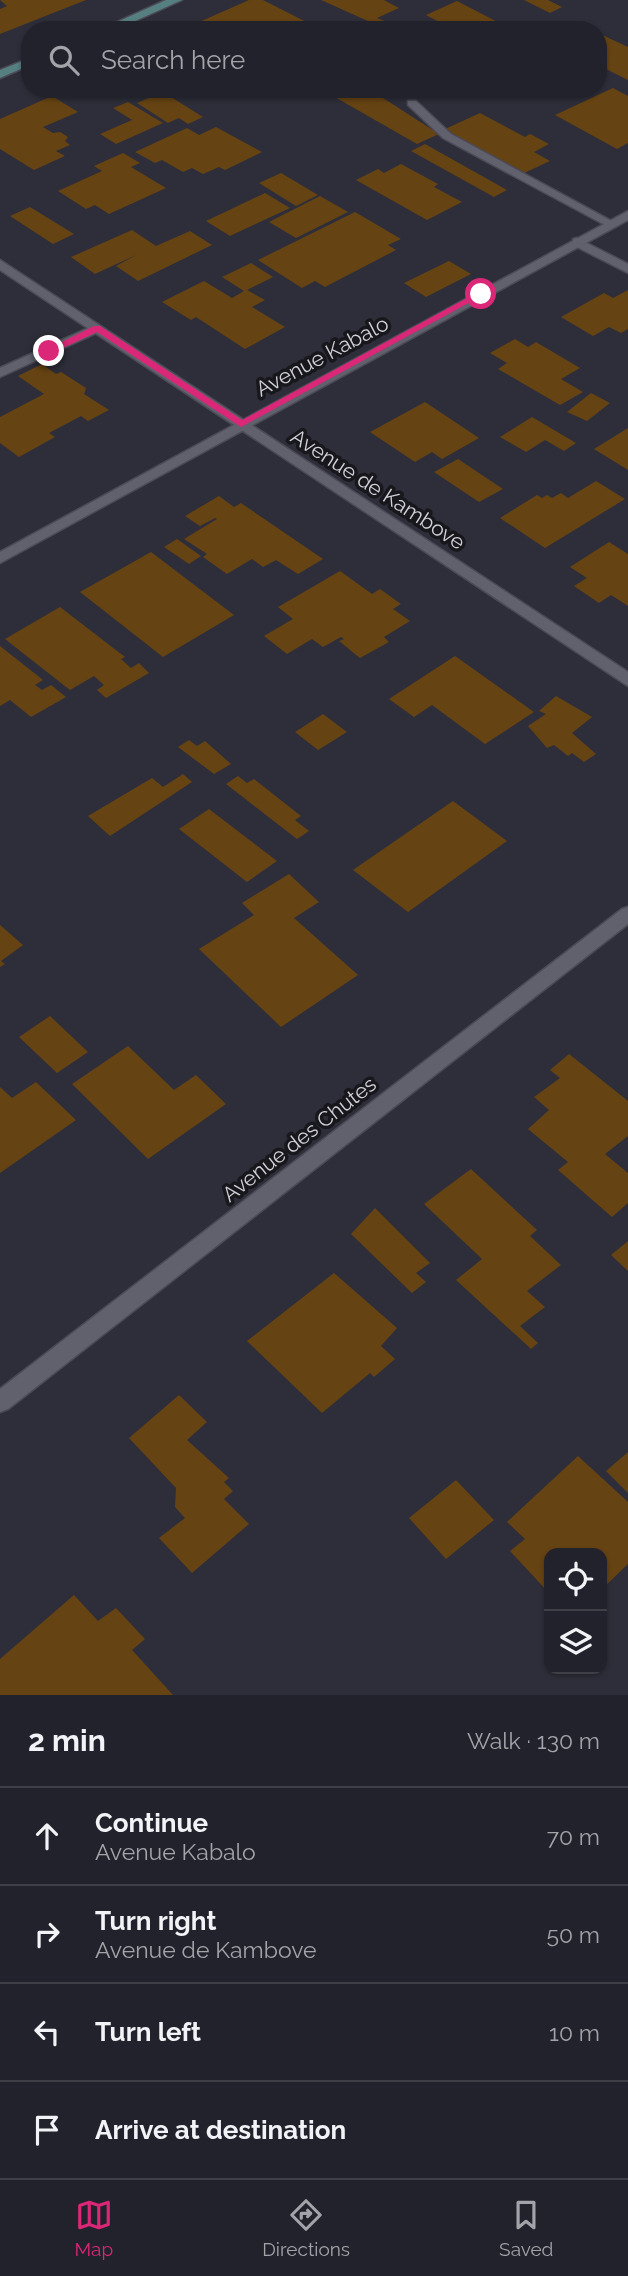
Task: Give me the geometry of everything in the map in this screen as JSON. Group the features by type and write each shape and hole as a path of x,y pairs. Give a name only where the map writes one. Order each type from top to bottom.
{"main road":[{"path":"127,21 177,0"},
{"path":"0,74 21,65"}],"street":[{"name":"Avenue Kabalo","path":"0,558 628,215"},
{"name":"Avenue de Kambove","path":"0,264 628,680"},
{"name":"Avenue des Chutes","path":"0,1402 185,1255 628,914"}],"lane":[{"path":"412,103 447,136 611,224"},
{"path":"577,242 628,269"},
{"path":"0,373 97,328"}],"building":[{"path":"0,0 86,0 33,21 21,21 21,26 0,34 0,9 7,6"},
{"path":"249,0 263,0 304,21 202,21"},
{"path":"321,0 384,0 399,8 377,18 384,21 368,21"},
{"path":"524,0 548,0 562,7 550,13"},
{"path":"457,1 496,21 437,21 426,15"},
{"path":"607,37 628,47 628,80 607,70"},
{"path":"613,88 628,96 628,143 617,149 555,115 592,98 607,98 607,91"},
{"path":"47,98 55,98 78,112 43,127 68,137 65,141 70,145 56,151 65,156 34,170 0,149 0,119"},
{"path":"149,98 173,98 203,117 188,124 179,118 168,123 137,103"},
{"path":"336,98 383,98 439,134 417,144"},
{"path":"128,102 163,123 116,144 100,134 132,120 113,108"},
{"path":"480,113 525,137 530,134 549,144 534,152 550,161 522,174 443,130"},
{"path":"216,127 262,152 225,170 219,167 203,174 192,168 183,172 162,160 155,163 135,152 187,128 199,135"},
{"path":"425,144 507,190 494,197 411,151"},
{"path":"123,153 140,163 131,167 166,188 109,214 95,205 86,209 58,191 102,171 94,166"},
{"path":"401,164 438,184 434,187 462,202 427,220 356,180 378,169 384,173"},
{"path":"281,173 318,195 296,206 259,183"},
{"path":"265,193 290,208 230,236 206,221"},
{"path":"320,196 348,212 296,238 269,222"},
{"path":"30,207 74,234 53,244 10,216"},
{"path":"355,212 401,239 388,245 396,250 325,287 315,281 302,288 258,260"},
{"path":"132,230 156,246 190,231 212,245 138,281 116,266 136,255 95,274 71,257"},
{"path":"449,261 471,274 426,297 404,283"},
{"path":"251,263 273,277 247,290 265,300 252,307 285,327 245,349 196,317 191,320 162,302 204,281 232,298 244,291 222,277"},
{"path":"628,290 628,329 621,333 609,327 593,336 561,317 604,293 613,298"},
{"path":"515,339 528,347 536,342 580,368 561,379 583,392 560,405 498,369 507,363 490,353"},
{"path":"42,364 86,388 84,394 109,410 88,421 81,416 49,433 55,437 19,457 0,443 0,417 44,394 18,376"},
{"path":"591,393 610,403 587,421 567,412"},
{"path":"425,402 479,438 442,459 432,452 415,462 370,432"},
{"path":"532,417 576,443 564,451 545,440 526,452 500,437"},
{"path":"628,428 628,470 594,449"},
{"path":"458,459 503,489 479,502 434,472"},
{"path":"596,481 625,499 545,548 500,518 537,495 552,498 561,493 568,498"},
{"path":"219,496 234,507 241,503 323,559 298,574 276,560 263,567 252,559 227,574 203,557 207,554 184,539 217,519 200,526 185,516"},
{"path":"177,539 201,556 189,564 164,547"},
{"path":"609,542 628,554 628,606 611,595 599,603 574,586 587,578 570,567"},
{"path":"151,552 234,615 163,657 80,592"},
{"path":"340,571 372,594 380,589 401,604 393,609 410,621 384,637 389,642 360,658 339,641 344,639 341,637 323,647 312,639 287,654 264,636 293,619 278,607"},
{"path":"60,607 125,657 121,659 131,668 139,663 149,673 106,698 97,690 104,685 94,676 70,690 5,639"},
{"path":"0,646 43,680 35,685 42,690 51,685 66,697 31,717 10,700 0,706"},
{"path":"455,656 534,712 485,744 432,705 414,717 389,699"},
{"path":"556,696 592,717 572,733 596,754 584,762 572,753 568,756 554,745 547,748 528,726 546,714 539,711"},
{"path":"323,714 347,732 318,750 295,732"},
{"path":"189,740 197,746 205,741 231,764 214,774 178,747"},
{"path":"183,774 192,782 110,836 88,816 152,778 163,787"},
{"path":"238,776 247,783 254,779 301,816 295,820 309,831 297,839 226,784"},
{"path":"453,801 507,841 408,912 353,870"},
{"path":"209,809 277,861 247,882 179,829"},
{"path":"289,874 319,902 294,918 358,975 281,1027 199,949 254,915 242,903"},
{"path":"0,925 23,945 1,961 5,964 0,967"},
{"path":"50,1016 88,1052 57,1073 19,1037"},
{"path":"128,1046 174,1090 196,1075 226,1104 148,1159 72,1084"},
{"path":"569,1054 628,1101 628,1136 605,1154 628,1173 628,1203 612,1217 558,1170 568,1162 528,1129 549,1110 534,1097 560,1078 550,1070"},
{"path":"36,1082 76,1120 0,1173 0,1087 12,1098"},
{"path":"471,1169 537,1230 530,1236 561,1265 527,1291 545,1307 520,1326 538,1343 531,1349 456,1280 482,1259 424,1204"},
{"path":"375,1208 430,1263 416,1273 426,1282 412,1293 351,1234"},
{"path":"628,1241 628,1271 611,1255"},
{"path":"334,1273 397,1328 381,1346 395,1359 374,1377 370,1373 322,1413 247,1341"},
{"path":"179,1395 207,1422 187,1440 229,1478 224,1482 233,1491 224,1499 249,1524 192,1573 159,1538 185,1518 175,1507 176,1488 129,1438"},
{"path":"628,1452 628,1493 606,1471"},
{"path":"578,1456 628,1502 628,1564 607,1584 607,1548 544,1548 544,1588 510,1551 525,1539 507,1522"},
{"path":"456,1480 494,1520 446,1559 409,1518"},
{"path":"74,1595 98,1621 116,1608 145,1639 132,1650 173,1695 0,1695 0,1659"}],"route":[{"path":"49,351 97,328 241,424 481,294"}]}
